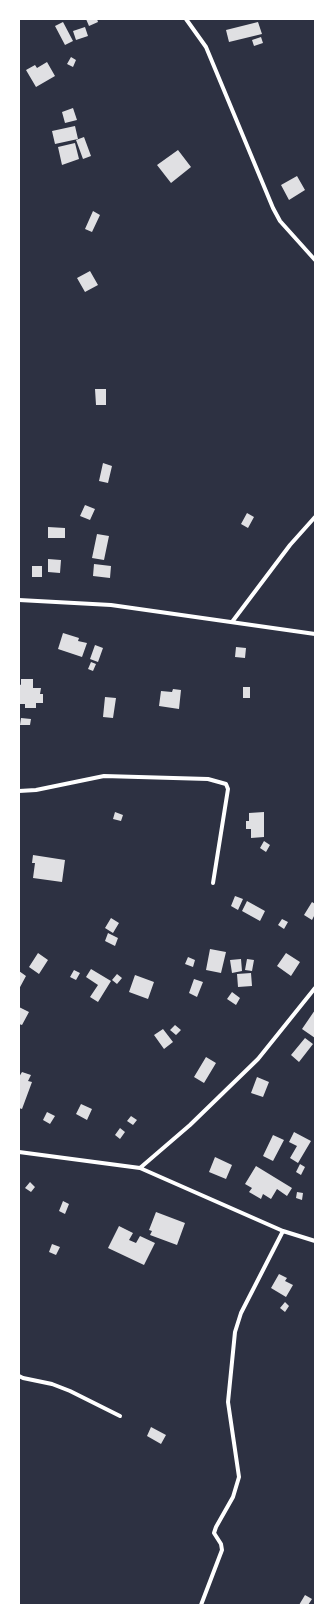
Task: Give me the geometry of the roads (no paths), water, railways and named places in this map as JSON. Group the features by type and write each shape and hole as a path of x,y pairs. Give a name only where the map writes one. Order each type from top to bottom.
{"street":[{"path":"186,19 206,47 276,215 315,260"},
{"path":"232,622 290,545 315,517"},
{"path":"19,600 111,605 315,634"},
{"path":"19,791 36,790 104,776 208,779 226,784 228,789 213,883"},
{"path":"140,1168 190,1126 258,1059 315,988"},
{"path":"19,1152 140,1168 283,1232 315,1241"},
{"path":"201,1605 222,1550 221,1544 214,1532 233,1497 239,1478 228,1402 235,1332 241,1313 283,1232"},
{"path":"19,1376 52,1384 70,1391 120,1416"}]}
